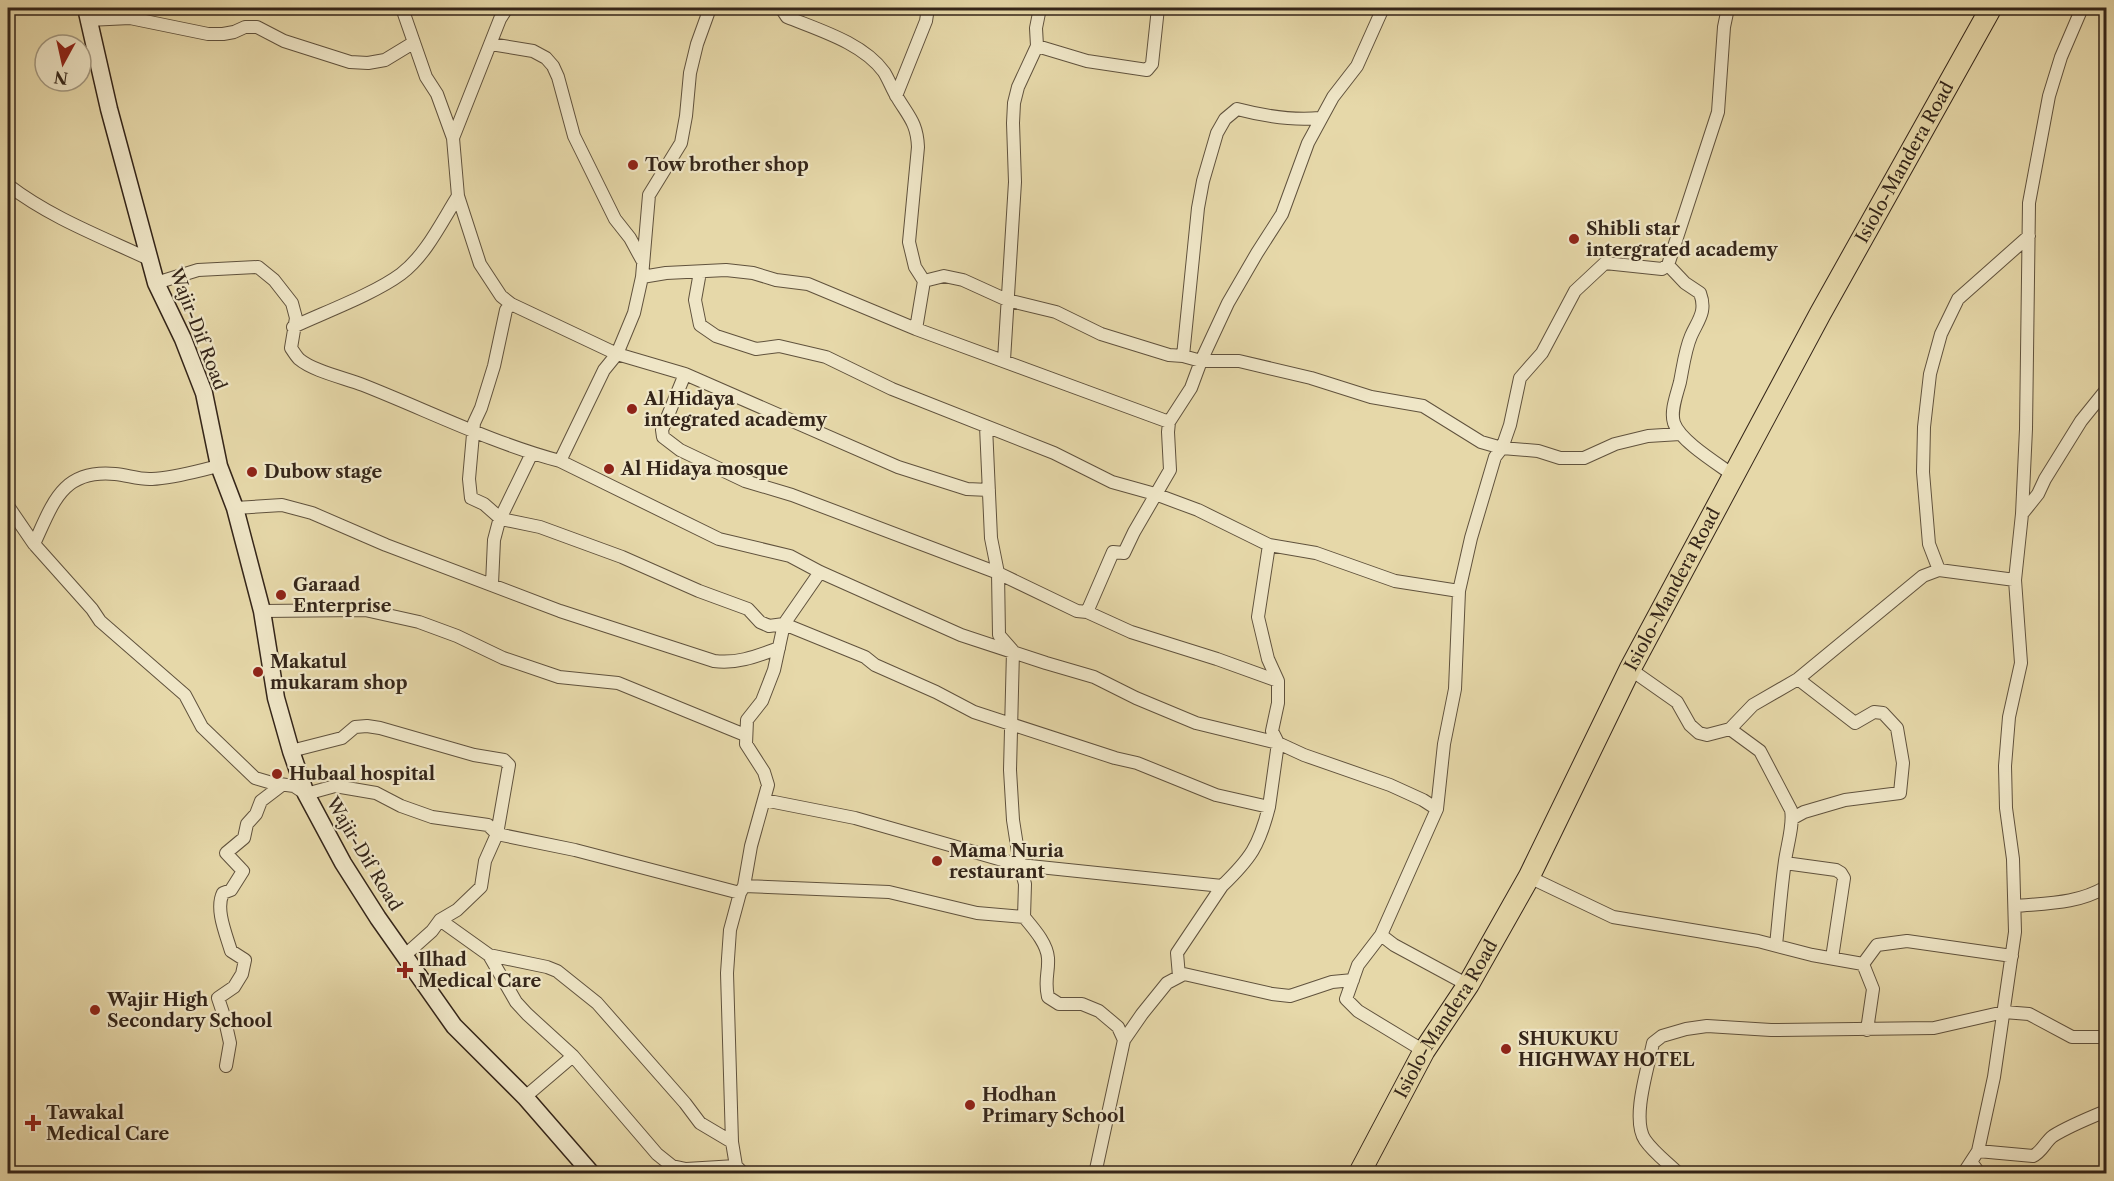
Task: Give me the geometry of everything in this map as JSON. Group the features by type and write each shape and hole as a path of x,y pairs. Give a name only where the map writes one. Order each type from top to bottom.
{"highway":[{"name":"Isiolo-Mandera Road","path":"1359,1173 1424,1051 1467,985 1529,877 1630,669 1820,314 1991,8"}],"main road":[{"name":"Wajir-Dif Road","path":"87,14 109,109 156,283 183,339 204,393 219,466 235,508 262,610 276,698 306,794 343,863 404,956 454,1026 525,1097 592,1173"}],"street":[{"path":"402,8 426,77 437,93 453,138 458,196 480,264 501,297 511,304 617,354 685,374 898,467 967,489 989,490"},
{"path":"453,138 500,19 507,8"},
{"path":"560,461 595,386 617,354 634,314 642,277 649,195 681,143 690,73 697,44 710,8"},
{"path":"781,8 787,16 861,51 884,72 896,96 914,123 917,132 915,188 909,243 915,267 924,281 916,329"},
{"path":"896,96 926,21 928,8"},
{"path":"1004,360 1015,182 1012,123 1014,103 1018,87 1037,46 1036,28 1040,8"},
{"path":"1037,46 1087,61 1147,70 1152,64 1158,8"},
{"path":"1087,612 1113,552 1124,553 1170,470 1169,422 1191,388 1228,303 1282,214 1296,172 1320,118 1357,66 1383,8"},
{"path":"1424,1051 1358,1011 1346,999 1358,965 1381,935 1437,809 1444,744 1455,689 1459,591 1478,514 1496,457 1502,448 1510,425 1520,378 1542,353 1575,291 1605,263 1662,269 1668,264 1718,112 1724,27 1728,8"},
{"path":"1963,1173 1975,1157 1994,1077 2012,956 2015,906 2013,860 2006,808 2005,766 2009,717 2021,663 2015,580 2022,514 2029,203 2049,96 2061,57 2082,8"},
{"path":"87,14 130,18 208,34 223,34 245,27 257,27 284,41 350,62 368,63 385,60 413,43"},
{"path":"490,44 532,51 546,58 553,66 574,136 611,212 643,261"},
{"path":"1183,356 1198,208 1217,133 1225,119 1237,109 1262,115 1305,120 1320,118"},
{"path":"8,185 31,203 68,223 151,260"},
{"path":"294,327 377,288 401,274 424,250 458,196"},
{"path":"1939,570 1929,544 1923,472 1924,427 1930,374 1941,334 1958,299 2029,236"},
{"path":"1668,264 1685,283 1700,293 1703,309 1700,322 1686,350 1674,410 1674,423 1680,434 1734,475"},
{"path":"156,283 198,270 258,267 274,280 292,303 296,318 291,348 299,359 311,366 362,384 474,432 560,461 719,539 790,556 820,572 961,635 1094,677 1136,698 1196,723 1278,743 1304,755 1390,784 1437,809"},
{"path":"642,277 666,273 726,270 808,284 916,329 1169,422"},
{"path":"700,272 695,300 700,325 716,336 756,349 779,346 826,357 892,389 1054,453 1112,482 1155,494 1198,510 1269,544 1316,553 1395,581 1459,591"},
{"path":"924,281 944,276 963,280 1006,300 1056,312 1101,334 1169,355 1201,361 1239,361 1311,378 1371,397 1423,406 1481,442 1502,448 1538,452 1560,458 1584,458 1615,444 1648,436 1680,434"},
{"path":"511,304 506,310 494,366 474,423 469,479 471,498 484,504 501,519 540,527 622,557 699,591 748,609 760,622 769,626 784,624 865,657 875,665 974,712 1137,763 1216,795 1269,807"},
{"path":"685,374 662,430 663,436 680,450 745,481 792,495 998,573 1077,611 1087,612 1131,632 1278,681"},
{"path":"2022,514 2038,494 2081,421 2106,390"},
{"path":"986,426 991,538 998,573 999,635 1013,651 1010,770 1013,820 1025,884 1024,917 1038,934 1048,957 1045,983 1048,997 1059,1005 1082,1004 1099,1011 1118,1027 1124,1040"},
{"path":"492,584 494,540 501,519 532,453"},
{"path":"33,544 59,495 73,480 90,474 115,474 149,480 219,466"},
{"path":"235,508 282,505 312,513 560,611 714,661 730,663 747,660 779,648"},
{"path":"8,506 33,544 92,609 99,621 185,695 202,727 255,777 294,786 306,794 335,786 376,793 401,806 432,817 488,825 497,834 742,890 889,892 977,913 1024,917"},
{"path":"1179,976 1177,953 1222,886 1244,866 1254,851 1262,834 1269,807 1278,743 1272,731 1278,703 1278,681 1268,659 1258,617 1269,544"},
{"path":"1630,669 1677,702 1690,724 1699,733 1707,735 1730,729 1753,705 1798,679 1923,576 1939,570 2015,580"},
{"path":"489,955 521,1008 573,1056 657,1154 672,1166 686,1169 740,1169 732,1142 727,973 730,930 768,785 764,772 749,749 745,735 747,720 762,701 774,670 784,624 820,572"},
{"path":"262,610 365,610 419,622 457,636 503,658 559,677 618,683 745,735"},
{"path":"1793,818 1804,812 1845,800 1900,793 1904,763 1897,728 1883,713 1874,712 1855,723 1798,679"},
{"path":"291,750 342,738 355,727 367,726 504,760 509,765 497,834 485,861 481,887 477,888 457,910 441,920 404,956"},
{"path":"1730,729 1760,751 1793,818 1785,863 1776,945"},
{"path":"226,1066 230,1043 218,998 234,987 243,974 245,960 231,951 222,919 219,900 223,893 231,890 243,871 226,853 244,838 247,824 256,814 261,801 282,785"},
{"path":"764,800 855,818 1020,865 1222,886"},
{"path":"1785,863 1836,870 1844,878 1832,958"},
{"path":"1529,877 1613,916 1776,945 1863,964"},
{"path":"2015,906 2076,901 2089,897 2106,887"},
{"path":"441,920 489,955 557,971 597,1003 700,1123 732,1142"},
{"path":"1381,935 1394,945 1467,985"},
{"path":"1863,964 1876,945 1907,941 2012,956"},
{"path":"1863,964 1873,989 1867,1030"},
{"path":"1095,1173 1124,1040 1167,983 1179,976 1191,975 1290,996 1332,982 1353,980"},
{"path":"1679,1173 1644,1140 1639,1126 1653,1043 1662,1036 1707,1026 1772,1030 1934,1028 2004,1012 2029,1014 2072,1037 2106,1037"},
{"path":"525,1097 573,1056"},
{"path":"1975,1157 2033,1156 2039,1153 2045,1143 2055,1135 2106,1111"},
{"path":"1975,1157 1980,1173"}],"place":[{"name":"Tow brother shop","path":"633,165"},
{"name":"Shibli star intergrated academy","path":"1574,239"},
{"name":"Al Hidaya integrated academy","path":"632,409"},
{"name":"Al Hidaya mosque","path":"609,469"},
{"name":"Dubow stage","path":"252,472"},
{"name":"Garaad Enterprise","path":"281,595"},
{"name":"Makatul mukaram shop","path":"258,672"},
{"name":"Hubaal hospital","path":"277,774"},
{"name":"Mama Nuria restaurant","path":"937,861"},
{"name":"Ilhad Medical Care","path":"405,970"},
{"name":"Wajir High Secondary School","path":"95,1010"},
{"name":"SHUKUKU HIGHWAY HOTEL","path":"1506,1049"},
{"name":"Hodhan Primary School","path":"970,1105"},
{"name":"Tawakal Medical Care","path":"33,1123"}]}
